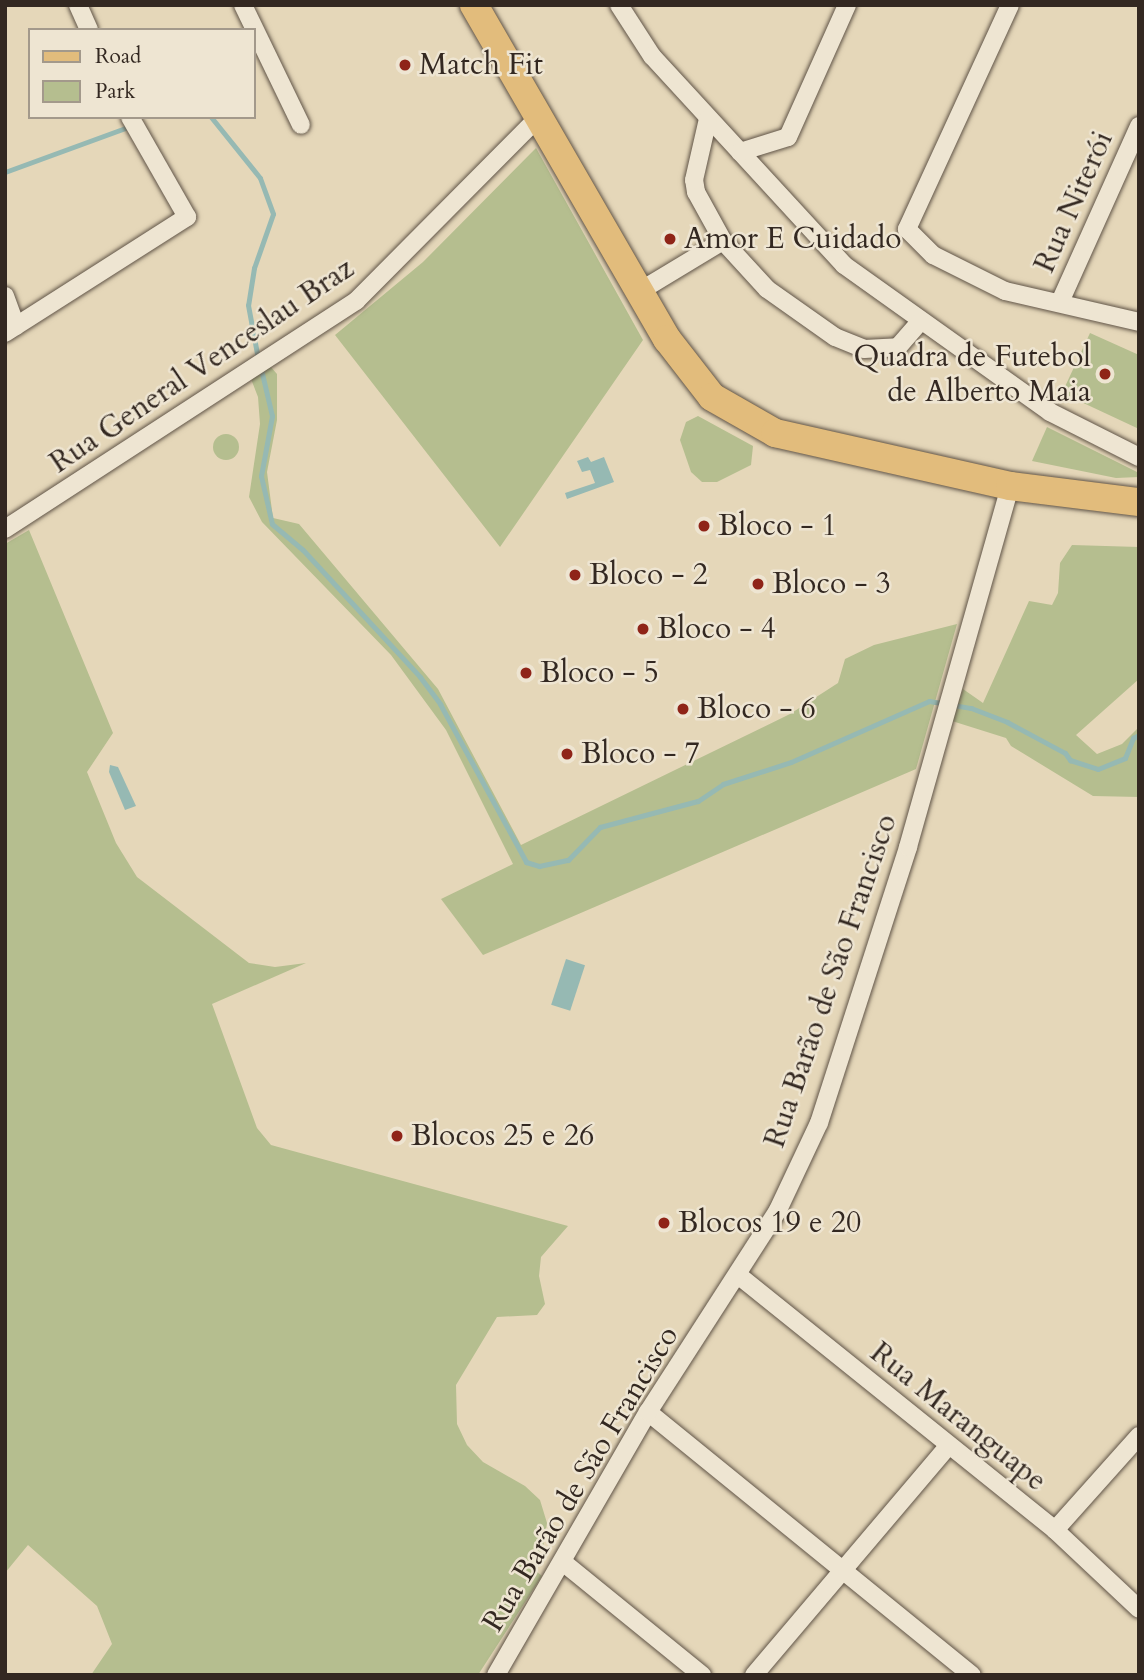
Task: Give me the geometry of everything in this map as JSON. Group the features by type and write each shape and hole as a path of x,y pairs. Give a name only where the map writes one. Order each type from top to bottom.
{"main road":[{"path":"474,5 684,365 712,397 733,413 775,433 1010,486 1139,502"}],"street":[{"path":"78,5 88,28"},
{"path":"243,5 254,28"},
{"path":"740,152 788,137 847,5"},
{"path":"1010,5 907,229 933,255 1005,291 1139,322"},
{"path":"627,10 652,56 844,265 920,322 1050,412 1139,457"},
{"path":"256,32 301,125"},
{"name":"Rua General Venceslau Braz","path":"8,522 356,301 539,117"},
{"path":"5,296 11,329 187,218 131,119"},
{"path":"708,119 698,146 694,180 696,192 723,241 767,289 835,337 864,349 898,348 920,322"},
{"name":"Rua Niterói","path":"1060,302 1139,126"},
{"path":"640,291 723,241"},
{"name":"Rua Barão de São Francisco","path":"496,1675 564,1563 648,1412 778,1210 820,1123 944,721 1010,486"},
{"name":"Rua Maranguape","path":"738,1275 948,1447 1055,1530 1139,1609"},
{"path":"648,1412 839,1571 972,1675"},
{"path":"1055,1530 1139,1436"},
{"path":"754,1675 839,1571 948,1447"},
{"path":"564,1563 702,1675"}],"green space":[{"path":"536,148 643,340 500,547 335,335 423,262"},
{"name":"Quadra de Futebol de Alberto Maia","path":"1090,333 1139,355 1139,429 1062,393"},
{"path":"270,366 277,374 277,420 267,472 273,518 299,524 438,689 521,845 790,714 838,683 845,659 874,645 957,624 916,769 483,955 441,899 513,864 446,730 391,655 262,522 249,497 260,424 258,397 251,379"},
{"path":"698,416 753,446 751,465 717,482 702,482 691,472 680,440 686,422"},
{"path":"1047,427 1139,473 1139,477 1116,478 1032,461"},
{"path":"226,434 235,438 239,447 235,456 226,460 217,456 213,447 217,438"},
{"path":"29,530 113,733 87,772 116,843 137,877 249,963 275,967 306,963 212,1004 257,1128 271,1145 568,1226 541,1257 539,1276 545,1304 537,1315 497,1317 456,1385 457,1424 467,1445 483,1462 525,1486 540,1500 547,1523 543,1548 530,1566 542,1576 478,1675 91,1675 112,1644 97,1606 28,1545 5,1573 5,544"},
{"path":"1072,545 1139,547 1139,679 1076,735 1097,754 1122,744 1139,727 1139,797 1093,796 1011,746 1006,738 952,721 963,689 983,703 1029,601 1052,605 1058,593 1060,563"}],"water":[{"path":"588,457 591,462 604,457 614,482 567,499 565,493 595,483 590,470 582,472 577,461"},
{"path":"110,765 118,767 136,806 125,810 109,772"},
{"path":"566,959 585,965 570,1011 551,1005"}],"waterway":[{"path":"213,119 260,178 273,214 254,268 248,305 258,359"},
{"path":"5,172 128,127"},
{"path":"261,369 272,416 261,476 272,524 303,550 420,677 440,704 526,862 539,866 568,860 600,827 698,801 723,784 791,762 929,701 971,708 1007,722 1065,753 1070,760 1098,769 1125,758 1133,738 1139,735"}],"place":[{"name":"Match Fit","path":"405,65"},
{"name":"Amor E Cuidado","path":"670,239"},
{"name":"Quadra de Futebol de Alberto Maia","path":"1105,374"},
{"name":"Bloco - 1","path":"704,526"},
{"name":"Bloco - 2","path":"575,575"},
{"name":"Bloco - 3","path":"758,584"},
{"name":"Bloco - 4","path":"643,629"},
{"name":"Bloco - 5","path":"526,673"},
{"name":"Bloco - 6","path":"683,709"},
{"name":"Bloco - 7","path":"567,754"},
{"name":"Blocos 25 e 26","path":"397,1136"},
{"name":"Blocos 19 e 20","path":"664,1223"}]}
